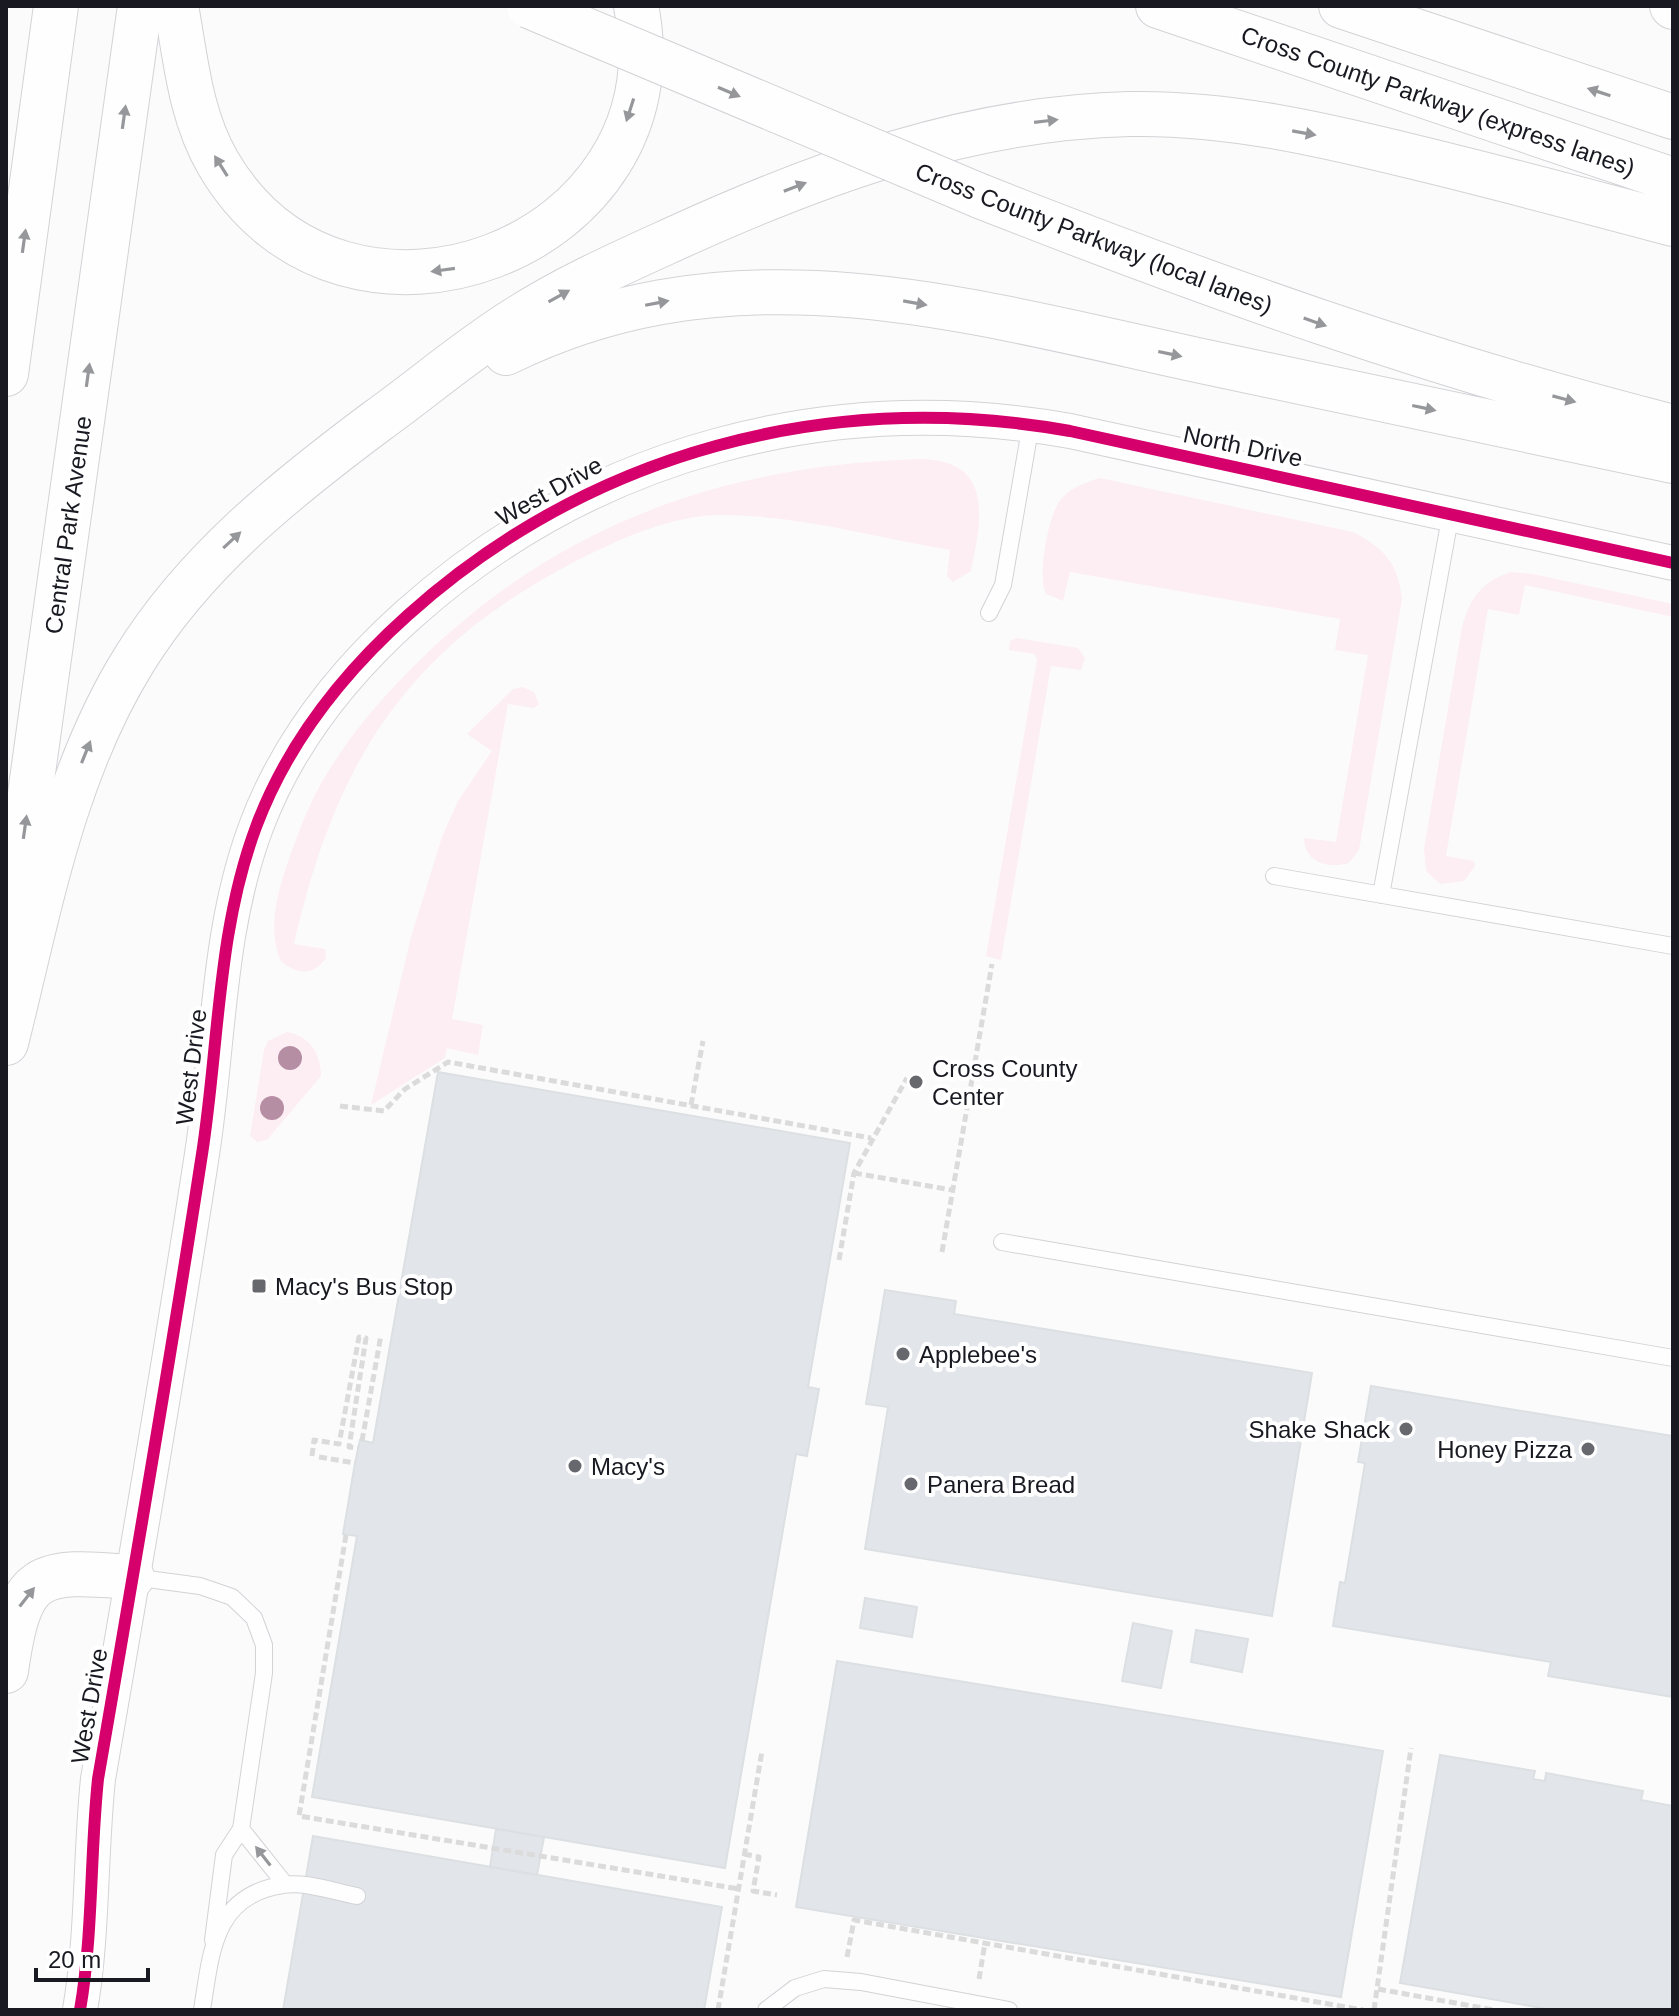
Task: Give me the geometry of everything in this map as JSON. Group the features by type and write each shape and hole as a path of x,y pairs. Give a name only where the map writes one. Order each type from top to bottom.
{"main road":[{"path":"6,374 56,6"},
{"name":"Central Park Avenue","path":"6,1044 14,907 140,6"},
{"path":"176,6 194,106 218,163 238,192 290,238 317,253 347,264 408,273 440,272 504,254 560,218 583,196 617,144 636,89 640,57 636,6"},
{"name":"Cross County Parkway (local lanes)","path":"529,6 980,196 1211,286 1500,382 1673,427"},
{"name":"Cross County Parkway (express lanes)","path":"1158,6 1673,180"},
{"path":"1341,6 1673,117"},
{"path":"6,1044 68,801 89,744 132,663 179,596 217,554 310,473 403,403 515,320 631,258 763,200 877,157 1005,126 1132,114 1246,122 1394,152 1673,224"},
{"path":"403,403 527,342 638,307 750,290 807,291 865,294 997,317 1673,461"},
{"path":"6,1671 17,1612 40,1583 54,1574 69,1573 132,1577"}],"street":[{"name":"North Drive","path":"799,428 915,418 1031,424 1673,563"},
{"name":"West Drive","path":"80,2010 87,1971 94,1821 203,1149 231,925 243,866 257,824 294,747 318,712 385,635 450,579 518,531 605,484 649,465 731,441 799,428"},
{"name":"West Drive","path":"87,1971 99,2010"}],"lane":[{"path":"989,613 1003,585 1031,424"},
{"path":"1381,895 1451,513"},
{"path":"1274,876 1673,946"},
{"path":"1002,1242 1673,1358"},
{"path":"132,1577 200,1586 232,1597 254,1618 260,1632 264,1673 241,1829 224,1855 202,2010"},
{"path":"241,1829 285,1884"},
{"path":"213,1940 226,1916 253,1894 285,1884 357,1896"},
{"path":"766,2010 795,1988 824,1979 861,1982 1009,2010"}],"path":[{"path":"942,1252 992,964"},
{"path":"691,1105 703,1041"},
{"path":"340,1106 384,1111 405,1089 448,1062 871,1138"},
{"path":"839,1260 854,1173 907,1078"},
{"path":"854,1173 952,1190"},
{"path":"362,1441 381,1335"},
{"path":"355,1463 315,1456 314,1440 339,1444 359,1337 366,1338 349,1447 358,1448"},
{"path":"346,1535 299,1816 739,1889"},
{"path":"1374,2010 1411,1748"},
{"path":"718,2010 762,1751"},
{"path":"744,1854 759,1857 753,1891 777,1895"},
{"path":"849,1943 854,1920 1363,2010"},
{"path":"982,1964 985,1943"},
{"path":"1378,1989 1494,2010"}],"shaded area":[{"path":"918,459 943,462 960,469 971,480 977,495 978,531 971,571 953,582 947,576 950,550 779,519 703,516 648,529 578,560 518,594 467,631 424,672 388,716 357,765 332,819 311,878 294,944 325,949 326,958 316,968 304,972 281,961 274,930 278,896 293,847 319,788 344,747 374,709 407,673 462,622 519,579 578,543 641,514 706,491 774,475 844,464"},
{"path":"1100,478 1353,532 1388,558 1397,576 1402,599 1359,850 1349,863 1334,865 1319,862 1308,853 1304,838 1336,842 1368,655 1335,650 1340,619 1070,572 1063,601 1046,594 1043,560 1048,530 1057,506 1070,491"},
{"path":"1511,572 1673,604 1673,617 1525,585 1519,615 1488,609 1446,856 1474,861 1475,866 1464,881 1440,884 1426,871 1424,849 1462,627 1478,592"},
{"path":"1017,638 1078,648 1085,658 1081,670 1051,666 1001,960 986,956 1037,660 1035,654 1009,650 1010,641"},
{"path":"523,687 534,692 539,704 534,708 508,704 452,1019 483,1025 478,1055 447,1048 445,1058 371,1105 411,937 442,837 458,801 492,751 467,734 513,689"},
{"path":"287,1032 302,1037 313,1047 321,1076 267,1140 257,1142 250,1136 264,1050 268,1041"}],"building":[{"name":"Macy's","path":"438,1072 850,1143 808,1387 819,1389 807,1456 796,1454 725,1868 312,1797 357,1536 343,1534 355,1463 360,1440 373,1443"},
{"path":"885,1290 956,1301 954,1314 1312,1373 1272,1616 865,1549 888,1407 866,1404"},
{"path":"1371,1386 1673,1436 1673,1697 1548,1676 1551,1662 1333,1626 1340,1582 1345,1583 1365,1463 1358,1462"},
{"path":"865,1598 917,1607 912,1637 860,1628"},
{"path":"1133,1623 1172,1631 1161,1688 1122,1681"},
{"path":"1196,1630 1248,1639 1242,1672 1191,1662"},
{"path":"837,1661 1383,1751 1341,1997 796,1907"},
{"path":"1440,1755 1535,1771 1533,1779 1545,1781 1546,1773 1643,1791 1641,1800 1673,1806 1673,2010 1553,2010 1400,1983"},
{"path":"496,1829 544,1837 537,1875 490,1867"},
{"path":"313,1836 722,1907 704,2010 283,2010"}],"cycle path":[{"path":"80,2010 87,1953 98,1779 165,1389 208,1113 226,947 243,866 269,796 300,739 339,686 408,615 479,559 554,511 634,474 717,446 803,427 890,419 980,420 1070,431 1673,563"}],"place":[{"name":"Cross County Center","path":"916,1082"},
{"name":"Macy's Bus Stop","path":"259,1286"},
{"name":"Applebee's","path":"903,1354"},
{"name":"Shake Shack","path":"1406,1429"},
{"name":"Honey Pizza","path":"1588,1449"},
{"name":"Macy's","path":"575,1466"},
{"name":"Panera Bread","path":"911,1484"}]}
